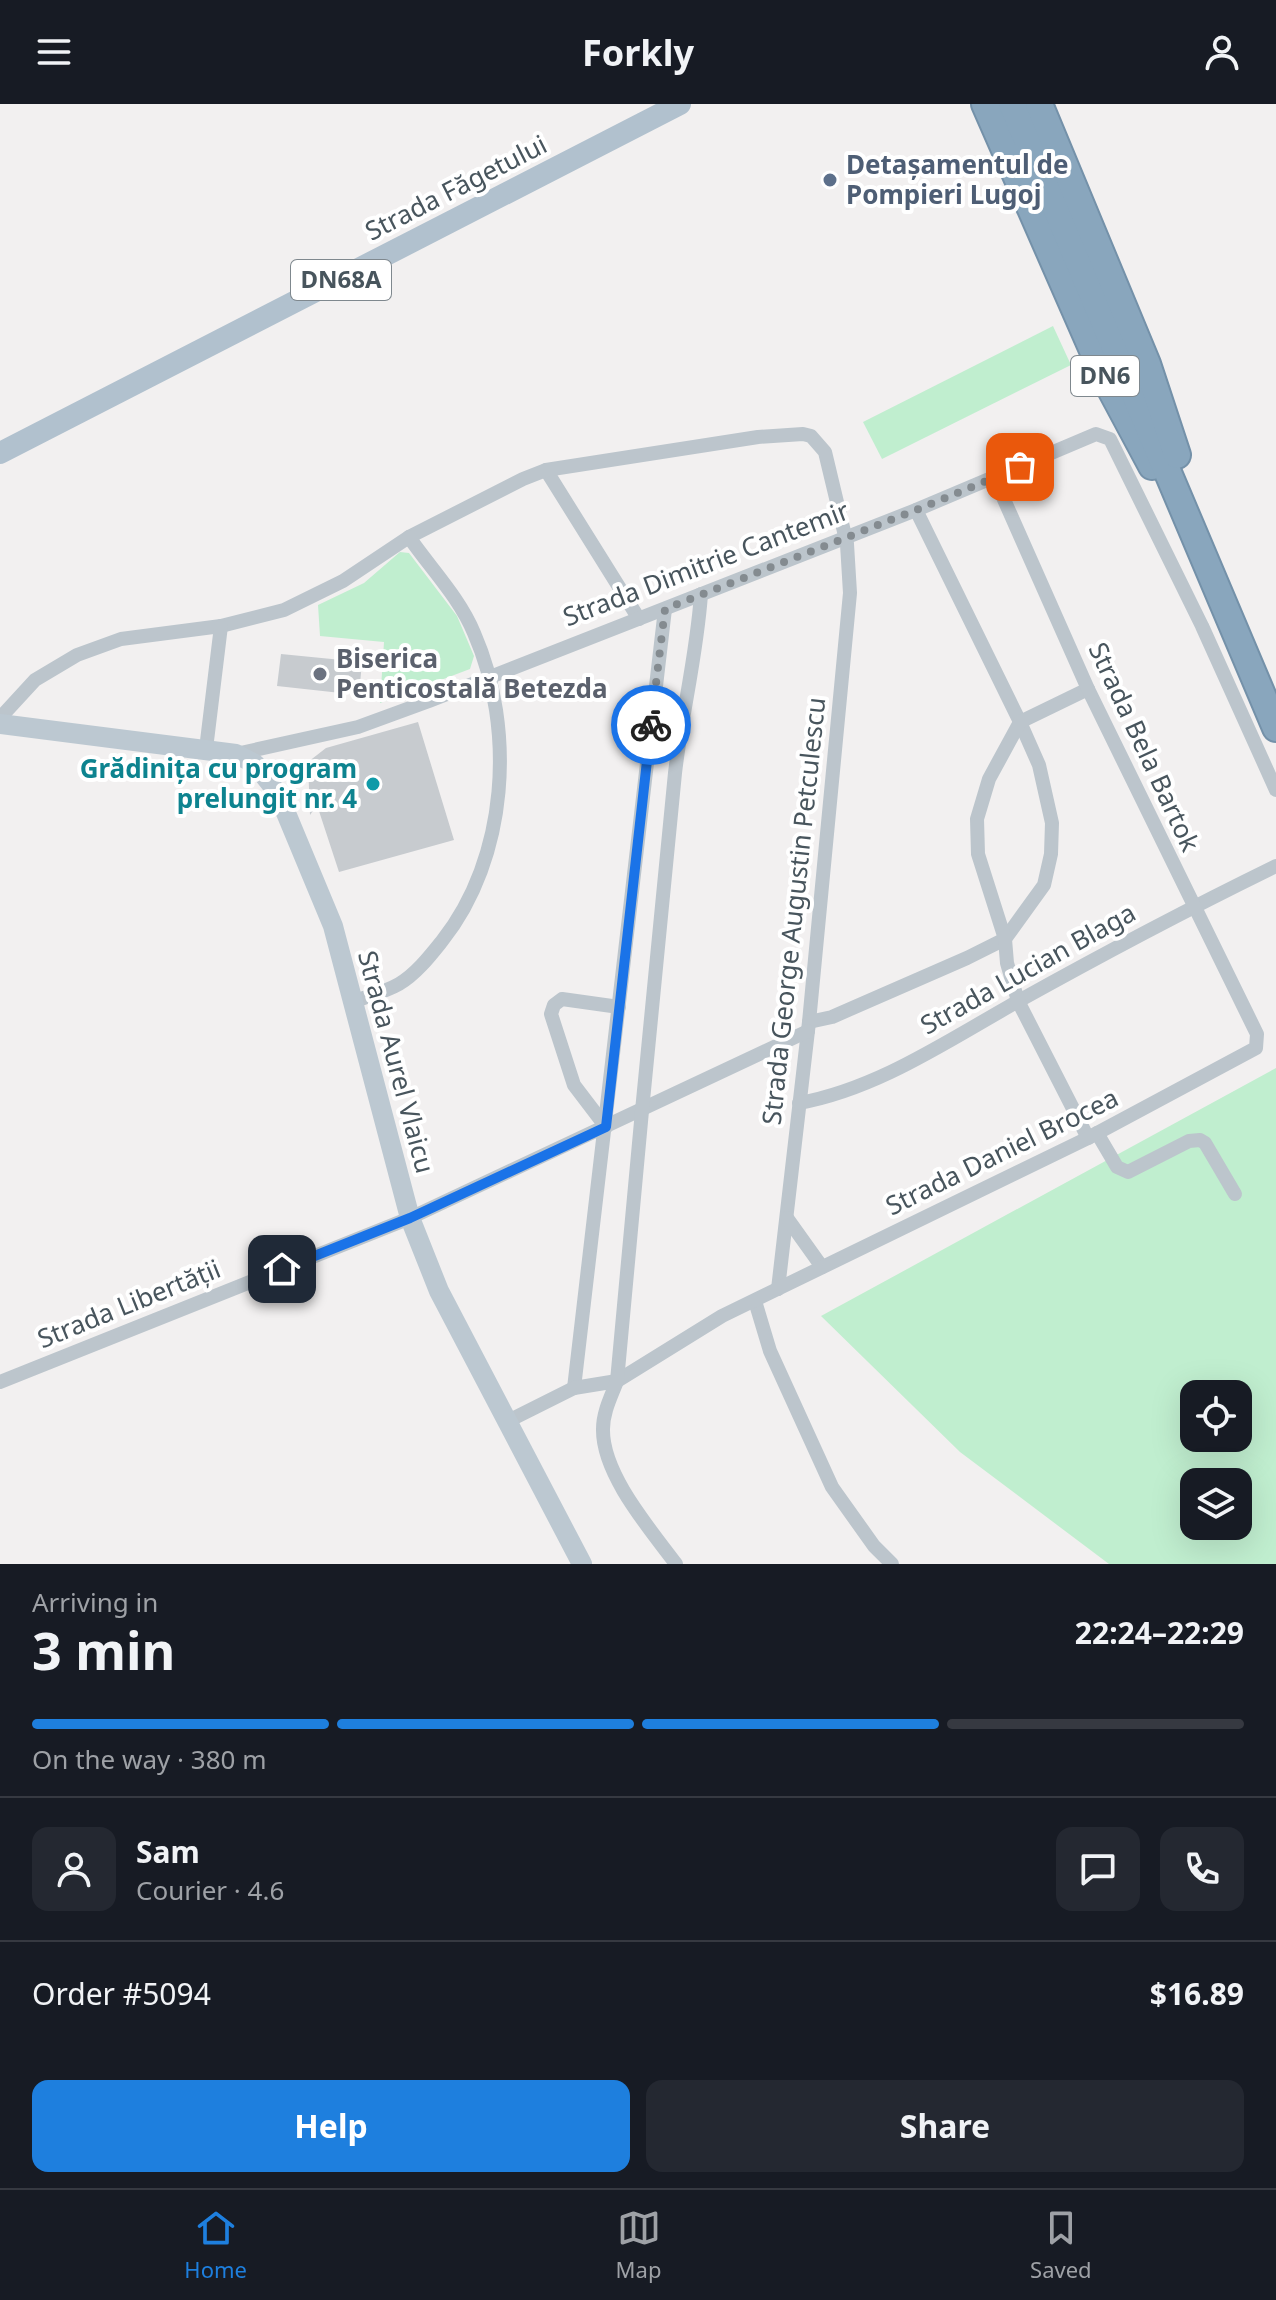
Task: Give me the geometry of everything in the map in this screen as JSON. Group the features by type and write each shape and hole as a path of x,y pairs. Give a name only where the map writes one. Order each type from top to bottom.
{"highway":[{"name":"DN6","path":"985,104 1119,408 1163,485 1213,591 1241,640"},
{"name":"DN6","path":"1012,104 1276,728"},
{"name":"DN6","path":"1039,104 1161,401 1180,467 1226,589 1241,640"}],"main road":[{"name":"Strada Făgetului","path":"0,453 680,104"}],"street":[{"name":"Strada George Augustin Petculescu","path":"0,721 35,680 77,655 121,639 221,626 284,610 343,581 409,537 546,470 683,447 803,434 819,442 825,452 845,538 850,593 808,1026 778,1289"},
{"name":"Strada Dimitrie Cantemir","path":"0,721 236,754 358,727 916,510 1096,434 1110,439 1117,451 1202,626 1276,790"},
{"path":"546,470 639,619"},
{"name":"Strada Bela Bartok","path":"994,477 1088,689 1257,1034"},
{"path":"916,510 1039,765 1052,823 1051,854 1044,885 1005,939"},
{"path":"353,1002 400,984 429,958 452,929 471,896 486,855 499,789 497,713 489,677 464,609 409,537"},
{"path":"676,1564 614,1472 604,1446 603,1427 617,1381 681,717 698,637 701,594"},
{"path":"574,1388 665,609"},
{"path":"206,749 221,626"},
{"path":"1088,689 1020,722 989,779 977,819 978,854 1005,939 1007,963 1018,1001 1092,1136 1117,1167 1128,1172 1189,1141 1200,1140 1205,1143 1235,1194"},
{"name":"Strada Aurel Vlaicu","path":"236,754 255,764 271,784 333,926 410,1218 439,1291 582,1564"},
{"name":"Strada Lucian Blaga","path":"799,1103 846,1090 902,1066 1194,906 1276,866"},
{"name":"Strada Libertății","path":"0,1382 410,1218 606,1127 808,1026 1005,939"},
{"path":"606,1127 574,1085 551,1014 554,1005 562,999 619,1007"},
{"name":"Strada Daniel Brocea","path":"617,1381 722,1316 1092,1136 1256,1048 1257,1034"},
{"path":"787,1218 822,1267"},
{"path":"755,1301 770,1351 832,1487 874,1546 892,1564"},
{"path":"506,1422 574,1388 617,1381"}],"green space":[{"path":"1053,326 1071,365 882,459 863,422"},
{"path":"400,552 409,553 457,616 474,656 470,669 380,703 384,642 320,636 318,605 364,583"},
{"path":"1276,1068 1276,1564 1109,1564 960,1452 821,1316"}],"building":[{"name":"Biserica Penticostală Betezda","path":"281,654 362,662 359,695 277,686"},
{"name":"Grădinița cu program prelungit nr. 4","path":"418,722 454,840 339,872 317,805 310,815 308,762 326,748"}],"way so far":[{"path":"651,725 665,609 1020,467"}],"place":[{"name":"Detașamentul de Pompieri Lugoj","path":"830,180"},
{"name":"Biserica Penticostală Betezda","path":"320,674"},
{"name":"Grădinița cu program prelungit nr. 4","path":"373,784"}],"route":[{"path":"282,1269 410,1218 606,1127 651,725"}]}
